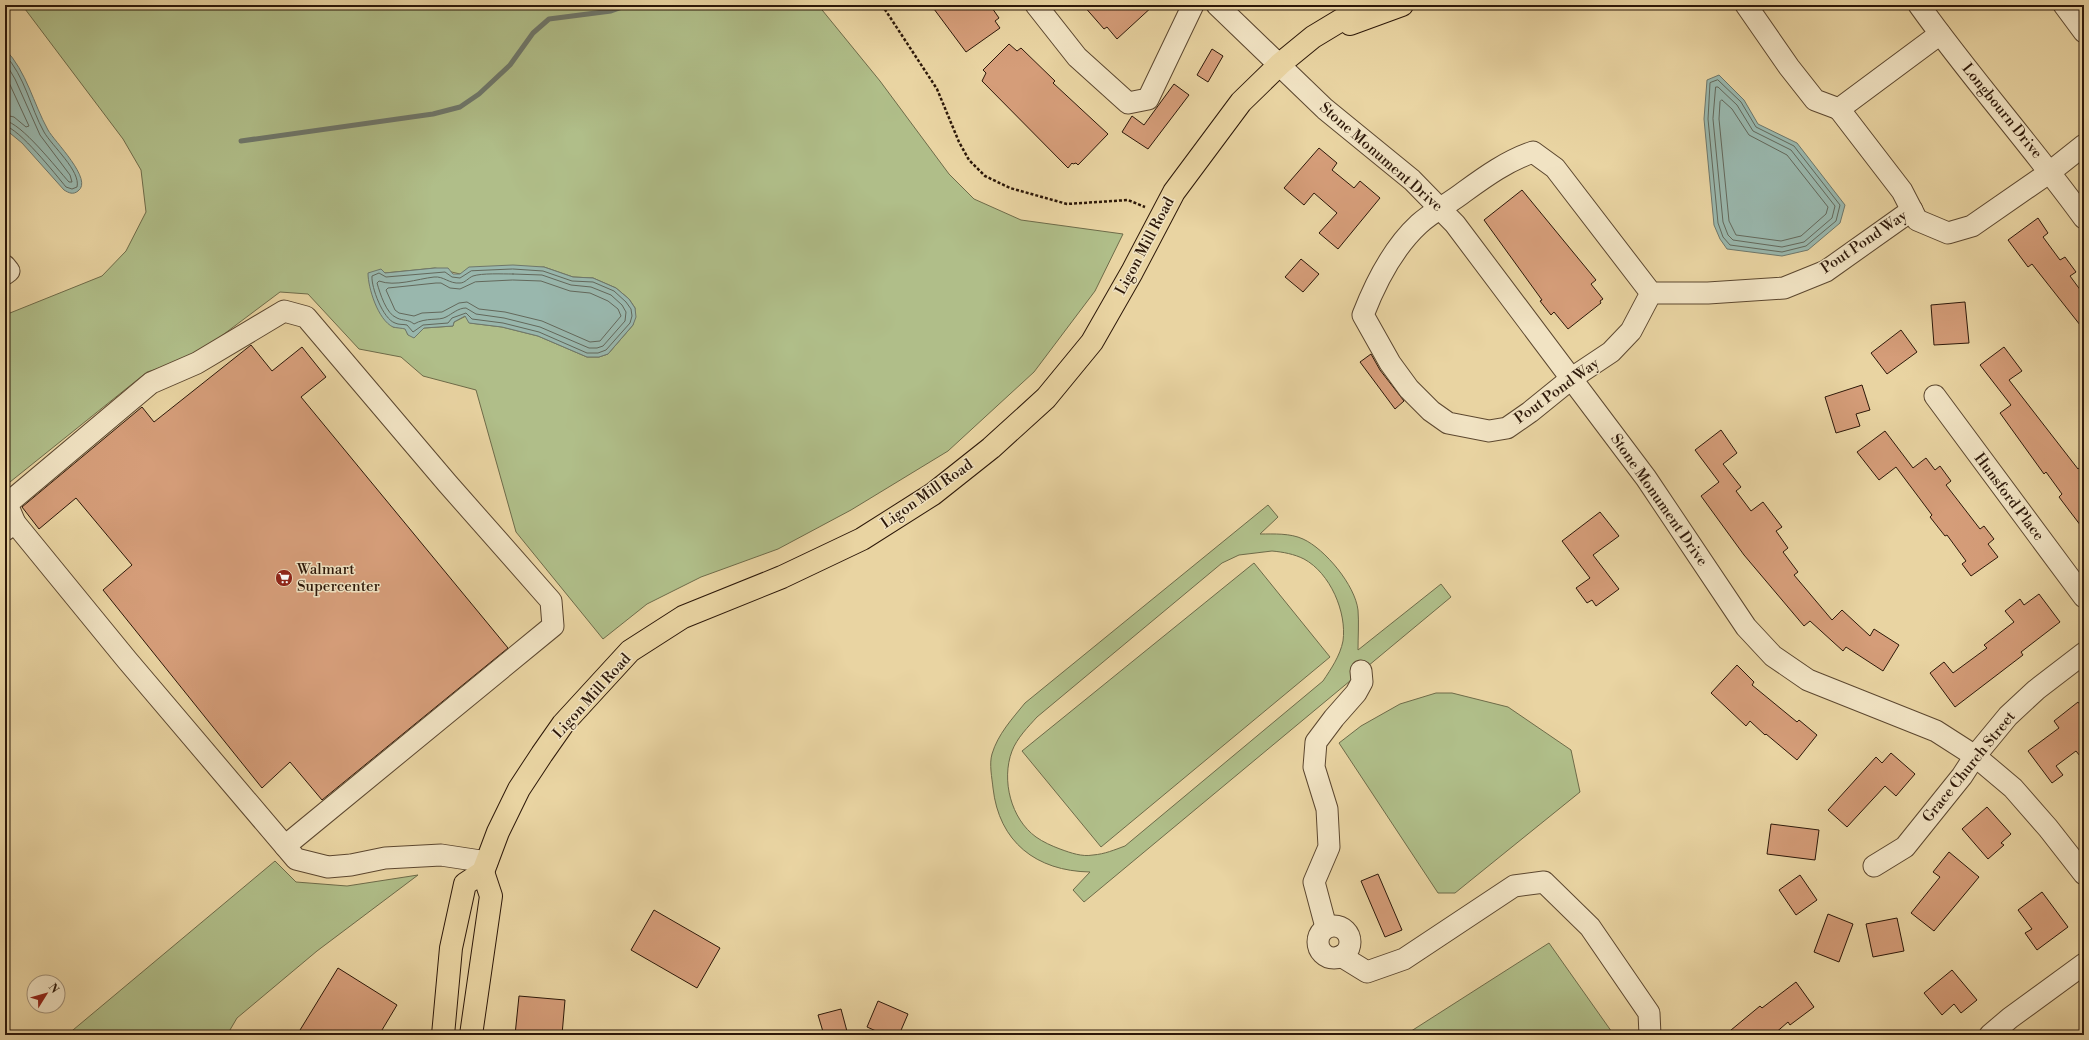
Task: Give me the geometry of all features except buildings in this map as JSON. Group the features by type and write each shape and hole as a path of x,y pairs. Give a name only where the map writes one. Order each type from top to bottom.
{"main road":[{"name":"Ligon Mill Road","path":"485,867 498,832 520,789 542,754 563,724 630,651 683,617 782,577 862,540 933,494 991,448 1046,398 1092,342 1132,272 1174,192 1241,102 1280,64 1313,37 1366,5"},
{"name":"Ligon Mill Road","path":"1313,37 1402,5"},
{"path":"443,1035 451,948 465,884 485,867 491,896 471,1035"}],"street":[{"path":"1036,5 1077,57 1128,103 1148,98 1193,5"},
{"name":"Stone Monument Drive","path":"1217,5 1326,109 1412,180 1455,224 1646,478 1746,627 1773,656 1808,680 1936,731 1975,756 2013,788 2048,828 2084,874"},
{"path":"1746,5 1788,67 1815,100 1839,109 1940,34"},
{"name":"Longbourn Drive","path":"1919,5 1940,34 2050,172 2084,218"},
{"path":"2064,5 2084,32"},
{"name":"Pout Pond Way","path":"1839,109 1902,191 1917,220 1948,233 1972,226 2050,172 2084,145"},
{"name":"Pout Pond Way","path":"1533,152 1556,168 1651,293 1631,331 1611,352 1572,378 1530,412 1507,428 1489,430 1448,423 1431,411 1409,389 1390,363 1362,315 1371,294 1393,256 1419,224 1485,177 1514,159 1533,152"},
{"name":"Pout Pond Way","path":"1651,293 1708,293 1784,288 1826,271 1912,210"},
{"path":"5,266 9,271 5,274"},
{"path":"285,846 553,626 551,601 447,484 306,317 284,311 197,363 151,383 7,504 10,527 127,660 285,846 296,858 328,867 352,865 385,858 441,855 485,867"},
{"name":"Hunsford Place","path":"1935,396 2084,597"},
{"name":"Grace Church Street","path":"1874,866 1905,846 1962,776 1975,756 2008,716 2036,690 2084,653"},
{"path":"1361,671 1362,682 1356,693 1334,718 1316,742 1314,767 1327,808 1329,847 1314,882 1326,927 1337,926 1347,932 1349,937 1348,948 1341,956 1367,972 1404,959 1514,886 1544,882 1590,927 1649,1013 1650,1035"},
{"path":"1990,1035 2010,1018 2084,964"}],"path":[{"path":"882,5 938,89 959,142 969,160 985,176 1010,188 1067,204 1128,200 1148,208"}],"green space":[{"path":"22,5 818,5 880,81 949,174 974,199 1021,220 1123,234 1095,291 1034,372 948,451 851,510 778,549 701,577 647,604 603,639 516,532 476,390 423,376 401,357 359,349 308,294 280,292 192,358 147,372 5,486 5,315 102,276 126,251 146,212 141,170 123,139","holes":["544,267 573,277 593,278 616,288 629,299 635,308 633,325 608,354 599,357 587,357 538,336 502,327 470,323 466,316 454,322 453,326 424,328 408,335 405,328 393,327 385,273 435,268 460,274"]},
{"path":"1268,505 1278,517 1260,534 1287,535 1303,539 1312,544 1329,559 1345,579 1356,600 1358,610 1358,650 1441,584 1451,597 1084,902 1073,890 1090,872 1053,866 1037,859 1024,850 1012,838 1003,824 997,807 991,771 992,754 1002,733 1025,703","holes":["1272,551 1296,556 1313,565 1329,583 1335,594 1342,618 1344,630 1343,641 1342,647 1323,681 1125,846 1102,854 1081,855 1060,849 1036,837 1020,820 1010,798 1008,786 1009,762 1012,751 1026,729 1037,717 1222,563 1239,555"]},
{"path":"1254,563 1330,657 1101,847 1022,751"},
{"path":"1436,693 1452,693 1508,707 1571,750 1580,792 1455,893 1438,893 1339,743 1361,726 1400,704"},
{"path":"275,861 296,882 347,886 418,875 317,951 237,1018 227,1035 67,1035"},
{"path":"1549,943 1614,1035 1405,1035"}],"water":[{"path":"5,49 19,68 48,130 71,160 81,178 82,186 74,193 64,190 22,143 5,129"},
{"path":"1719,75 1744,100 1758,124 1797,143 1845,205 1840,223 1808,250 1782,256 1727,249 1720,239 1714,225 1704,119 1707,80"},
{"path":"513,265 544,267 573,277 593,278 616,288 629,299 635,308 636,317 633,325 608,354 599,357 587,357 538,336 502,327 469,323 465,316 454,322 453,326 424,328 414,338 408,335 405,329 393,327 383,318 378,311 368,279 368,273 381,269 385,273 448,268 453,274 460,274 469,267"}],"waterway":[{"path":"241,141 433,114 460,107 479,94 510,65 533,33 549,19 611,11 628,5"}],"place":[{"name":"Walmart Supercenter","path":"284,578"}]}
